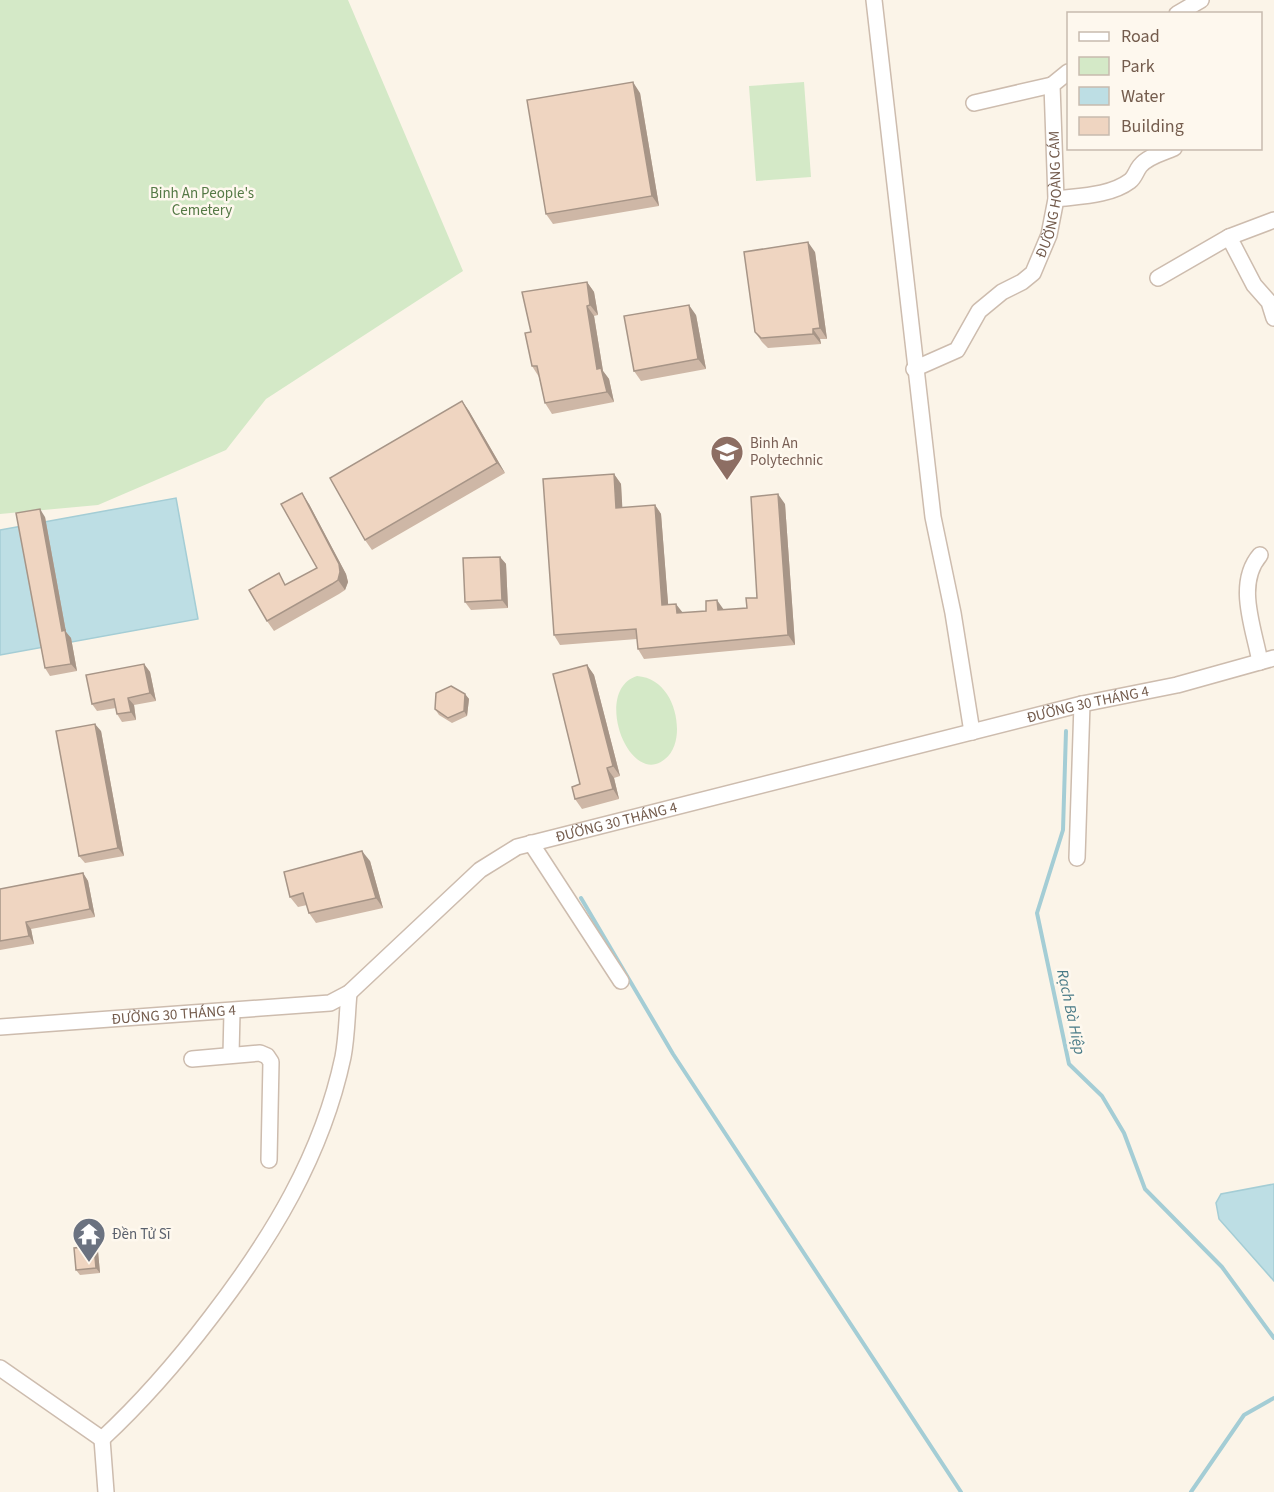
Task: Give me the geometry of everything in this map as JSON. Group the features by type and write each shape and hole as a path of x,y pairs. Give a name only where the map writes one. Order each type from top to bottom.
{"street":[{"path":"874,0 914,369 933,517 953,613 972,732"},
{"path":"1180,12 1201,0"},
{"path":"974,103 1052,85 1067,73"},
{"name":"ĐƯỜNG HOÀNG CÁM","path":"914,369 957,350 979,311 1002,292 1022,282 1033,273 1049,235 1056,199 1052,85"},
{"path":"1056,199 1098,193 1123,186 1132,180 1141,165 1169,150"},
{"path":"1158,278 1229,237 1274,220"},
{"path":"1229,237 1254,285 1269,302 1274,318"},
{"path":"1260,555 1253,562 1247,582 1267,660"},
{"name":"ĐƯỜNG 30 THÁNG 4","path":"0,1028 330,1003 349,993 480,870 517,847 1082,704 1177,685 1267,660"},
{"path":"1077,858 1082,704"},
{"path":"531,843 621,981"},
{"path":"102,1439 145,1400 170,1370 247,1270 276,1227 304,1175 329,1104 343,1056 349,993"},
{"path":"231,1055 232,1012"},
{"path":"192,1059 260,1053 267,1056 271,1062 269,1160"},
{"path":"0,1368 102,1439"},
{"path":"102,1439 106,1492"}],"green space":[{"name":"Binh An People's Cemetery","path":"0,0 348,0 463,271 266,399 226,450 98,505 0,514"},
{"path":"804,82 811,177 756,181 749,86"},
{"path":"637,676 662,687 675,711 677,729 673,749 665,759 652,765 639,761 628,750 617,716 617,699 624,685"}],"water":[{"path":"176,498 198,619 0,655 0,530"},
{"path":"1274,1184 1274,1281 1219,1219 1216,1203 1221,1194"}],"building":[{"path":"633,82 652,196 546,214 527,100"},
{"path":"808,242 820,328 813,329 813,334 761,338 755,332 744,252"},
{"path":"587,282 590,305 587,306 597,369 601,368 607,392 545,403 537,366 532,366 525,333 531,332 522,292"},
{"path":"689,305 698,359 634,371 624,316"},
{"path":"462,401 497,463 365,540 330,478"},
{"path":"614,474 616,508 655,505 662,605 676,604 677,613 706,611 706,601 717,600 718,610 747,608 746,598 757,598 751,497 778,494 788,635 638,649 636,629 554,635 543,479"},
{"path":"302,493 339,564 338,580 267,621 249,590 279,573 285,585 317,568 281,504"},
{"path":"40,509 62,631 65,630 71,664 45,668 16,513"},
{"path":"500,557 502,600 465,602 463,558"},
{"path":"144,664 150,693 128,698 131,712 117,714 114,699 92,704 86,675"},
{"path":"587,665 613,766 607,768 613,789 575,799 572,787 580,784 553,674"},
{"path":"451,686 465,694 464,711 448,718 435,709 436,693"},
{"path":"95,724 118,848 79,856 56,731"},
{"path":"362,851 376,898 309,913 303,893 290,897 284,872"},
{"path":"83,873 90,909 26,922 29,936 0,941 0,889"},
{"name":"Đền Tử Sĩ","path":"94,1246 96,1268 76,1270 74,1248"}],"waterway":[{"name":"Rạch Bà Hiệp","path":"1066,731 1063,830 1037,913 1069,1064 1102,1096 1124,1133 1145,1189 1222,1267 1274,1338"},
{"path":"581,898 673,1054 961,1492"},
{"path":"1191,1492 1244,1415 1274,1398"}],"place":[{"name":"Binh An Polytechnic","path":"727,481"},
{"name":"Đền Tử Sĩ","path":"89,1263"}]}
